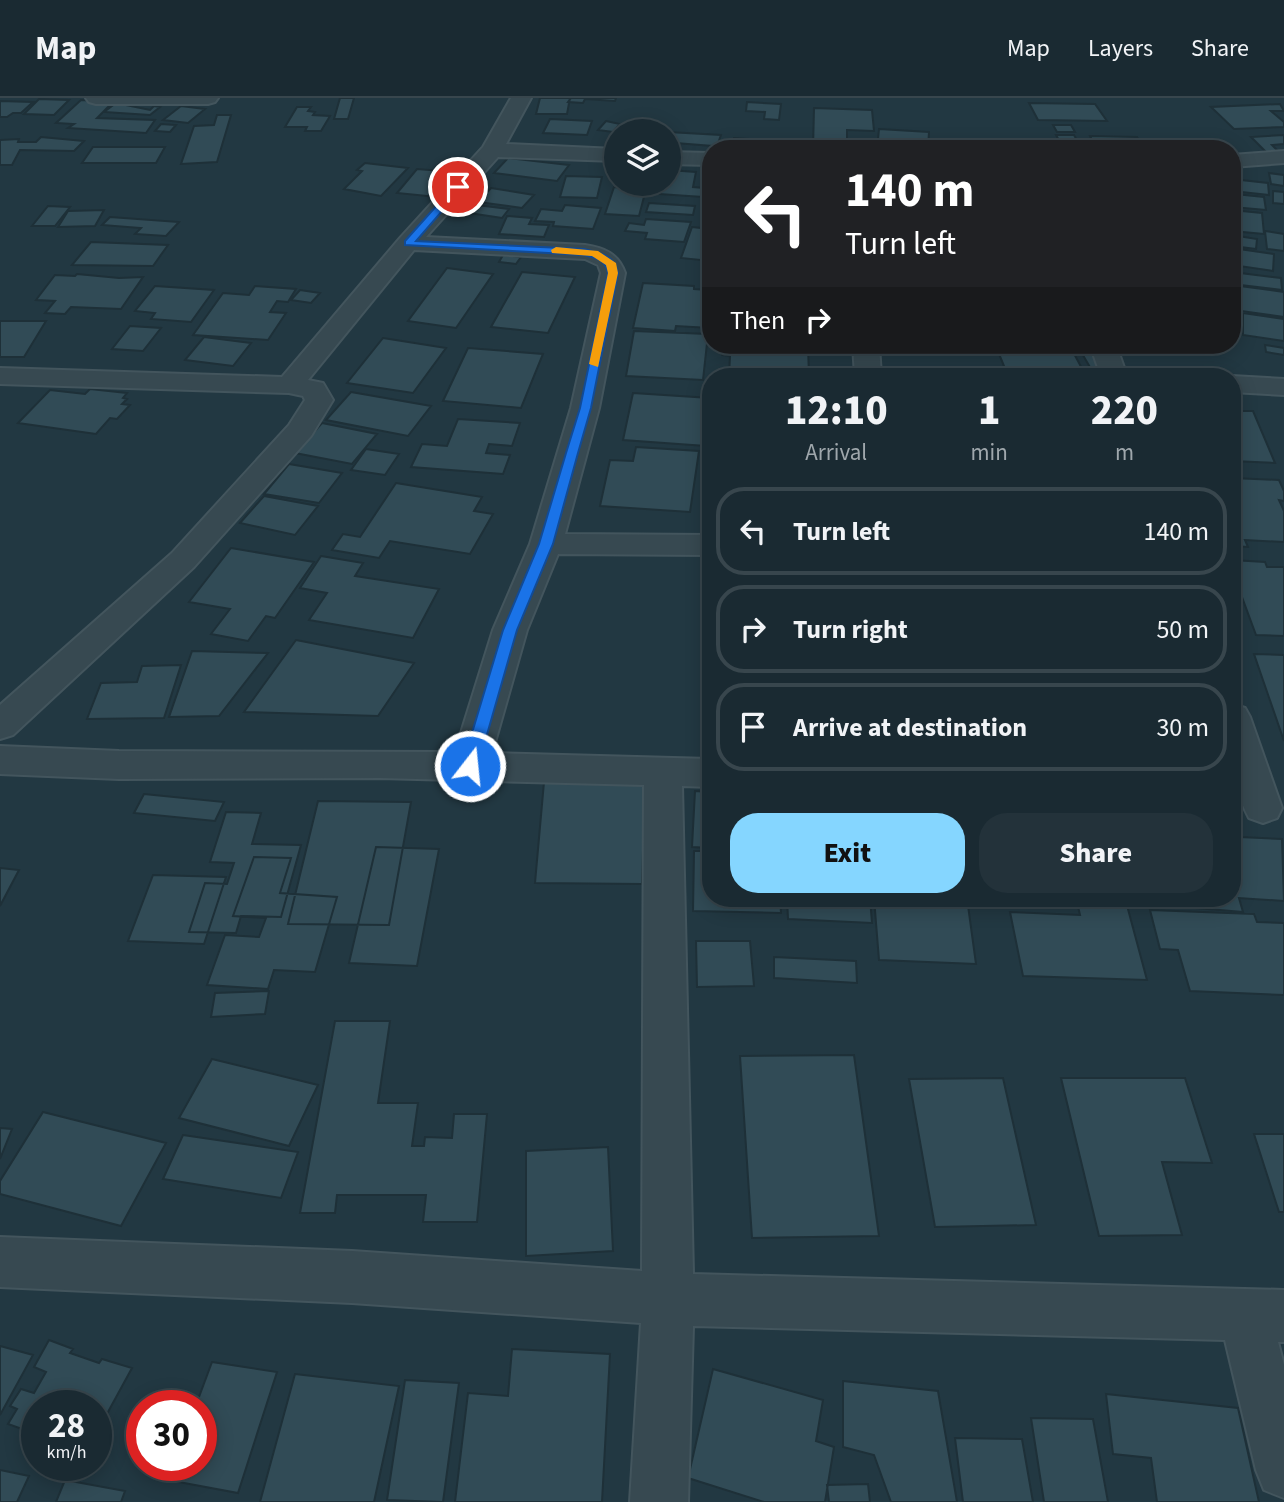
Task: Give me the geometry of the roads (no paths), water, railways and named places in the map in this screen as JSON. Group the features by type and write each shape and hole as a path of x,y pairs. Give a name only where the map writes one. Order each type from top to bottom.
{"street":[{"path":"96,98 208,98"},
{"path":"289,386 408,243 492,150 521,98"},
{"path":"492,150 604,155"},
{"path":"1241,160 1284,157"},
{"path":"681,158 702,159"},
{"path":"408,243 584,252 604,257 611,263 613,273 585,408 546,544 510,630 470,766"},
{"path":"0,376 289,386 313,389 319,400 301,430 183,560 0,726"},
{"path":"1241,385 1284,387"},
{"path":"546,544 702,545"},
{"path":"1241,746 1260,807"},
{"path":"0,760 119,765 470,766 702,773"},
{"path":"659,1502 668,1299 663,771"},
{"path":"0,1262 352,1277 668,1299 1264,1315 1284,1470"}]}
